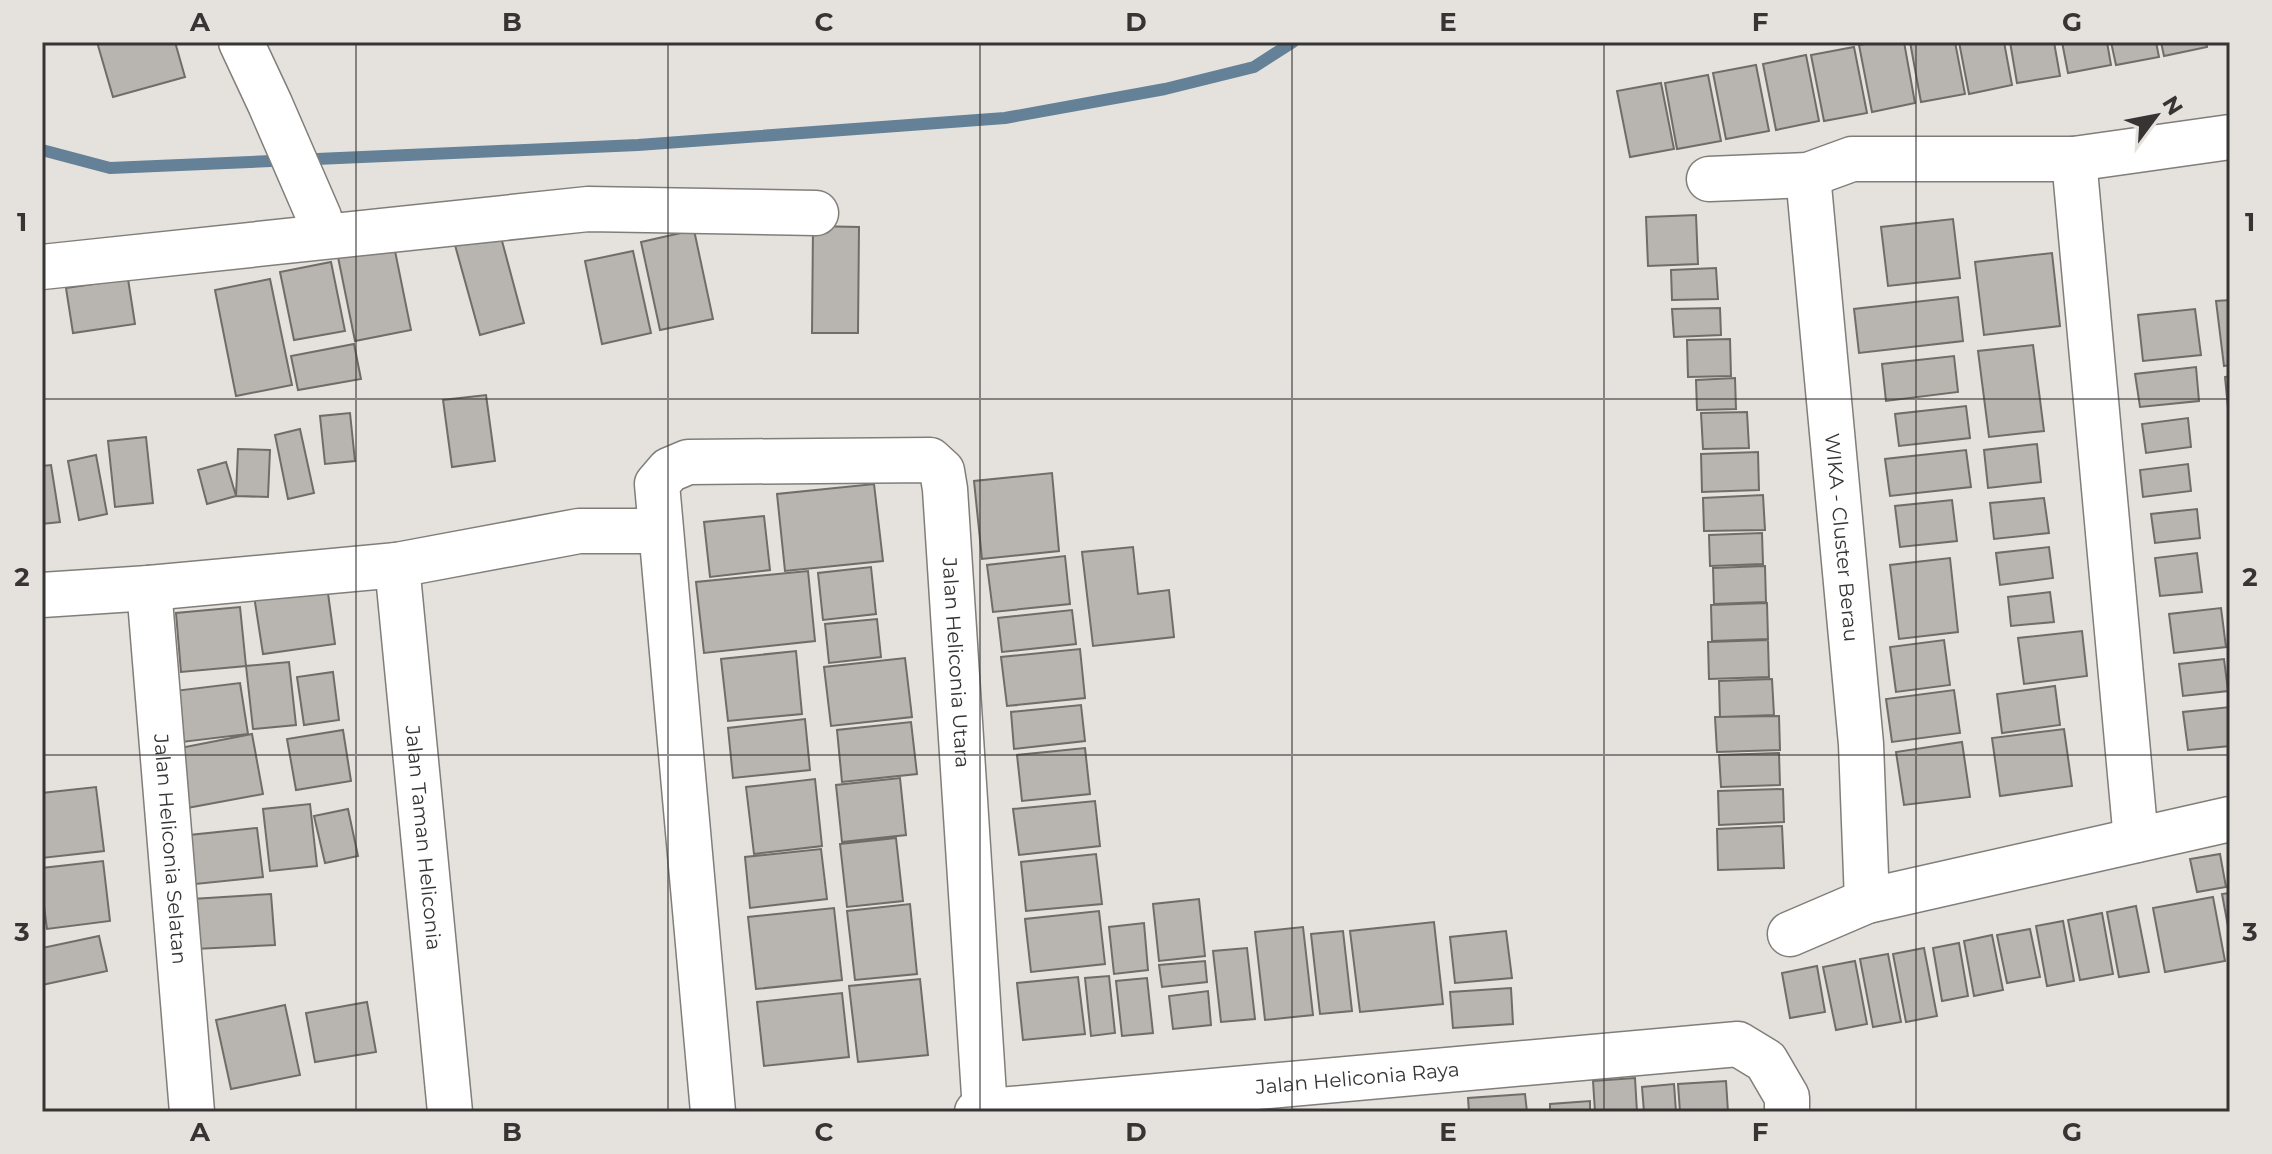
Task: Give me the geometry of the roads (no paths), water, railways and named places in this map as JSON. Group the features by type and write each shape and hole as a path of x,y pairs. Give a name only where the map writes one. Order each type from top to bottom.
{"street":[{"path":"241,42 322,227"},
{"path":"1709,179 1808,175 1852,159 2074,159 2230,137"},
{"path":"2074,159 2136,840"},
{"name":"WIKA - Cluster Berau","path":"1808,175 1861,744 1867,901"},
{"path":"42,267 322,227 588,209 816,213"},
{"name":"Jalan Heliconia Utara","path":"660,531 657,484 669,470 688,462 930,460 942,471 985,1111"},
{"path":"42,595 397,565 579,531 660,531 713,1112"},
{"name":"Jalan Taman Heliconia","path":"397,565 450,1112"},
{"name":"Jalan Heliconia Selatan","path":"149,588 192,1112"},
{"path":"1790,934 1867,901 2230,819"},
{"name":"Jalan Heliconia Raya","path":"977,1112 1738,1044 1766,1061 1787,1097 1787,1112"}],"waterway":[{"path":"42,150 110,168 638,145 1005,118 1165,89 1254,67 1293,42"}]}
